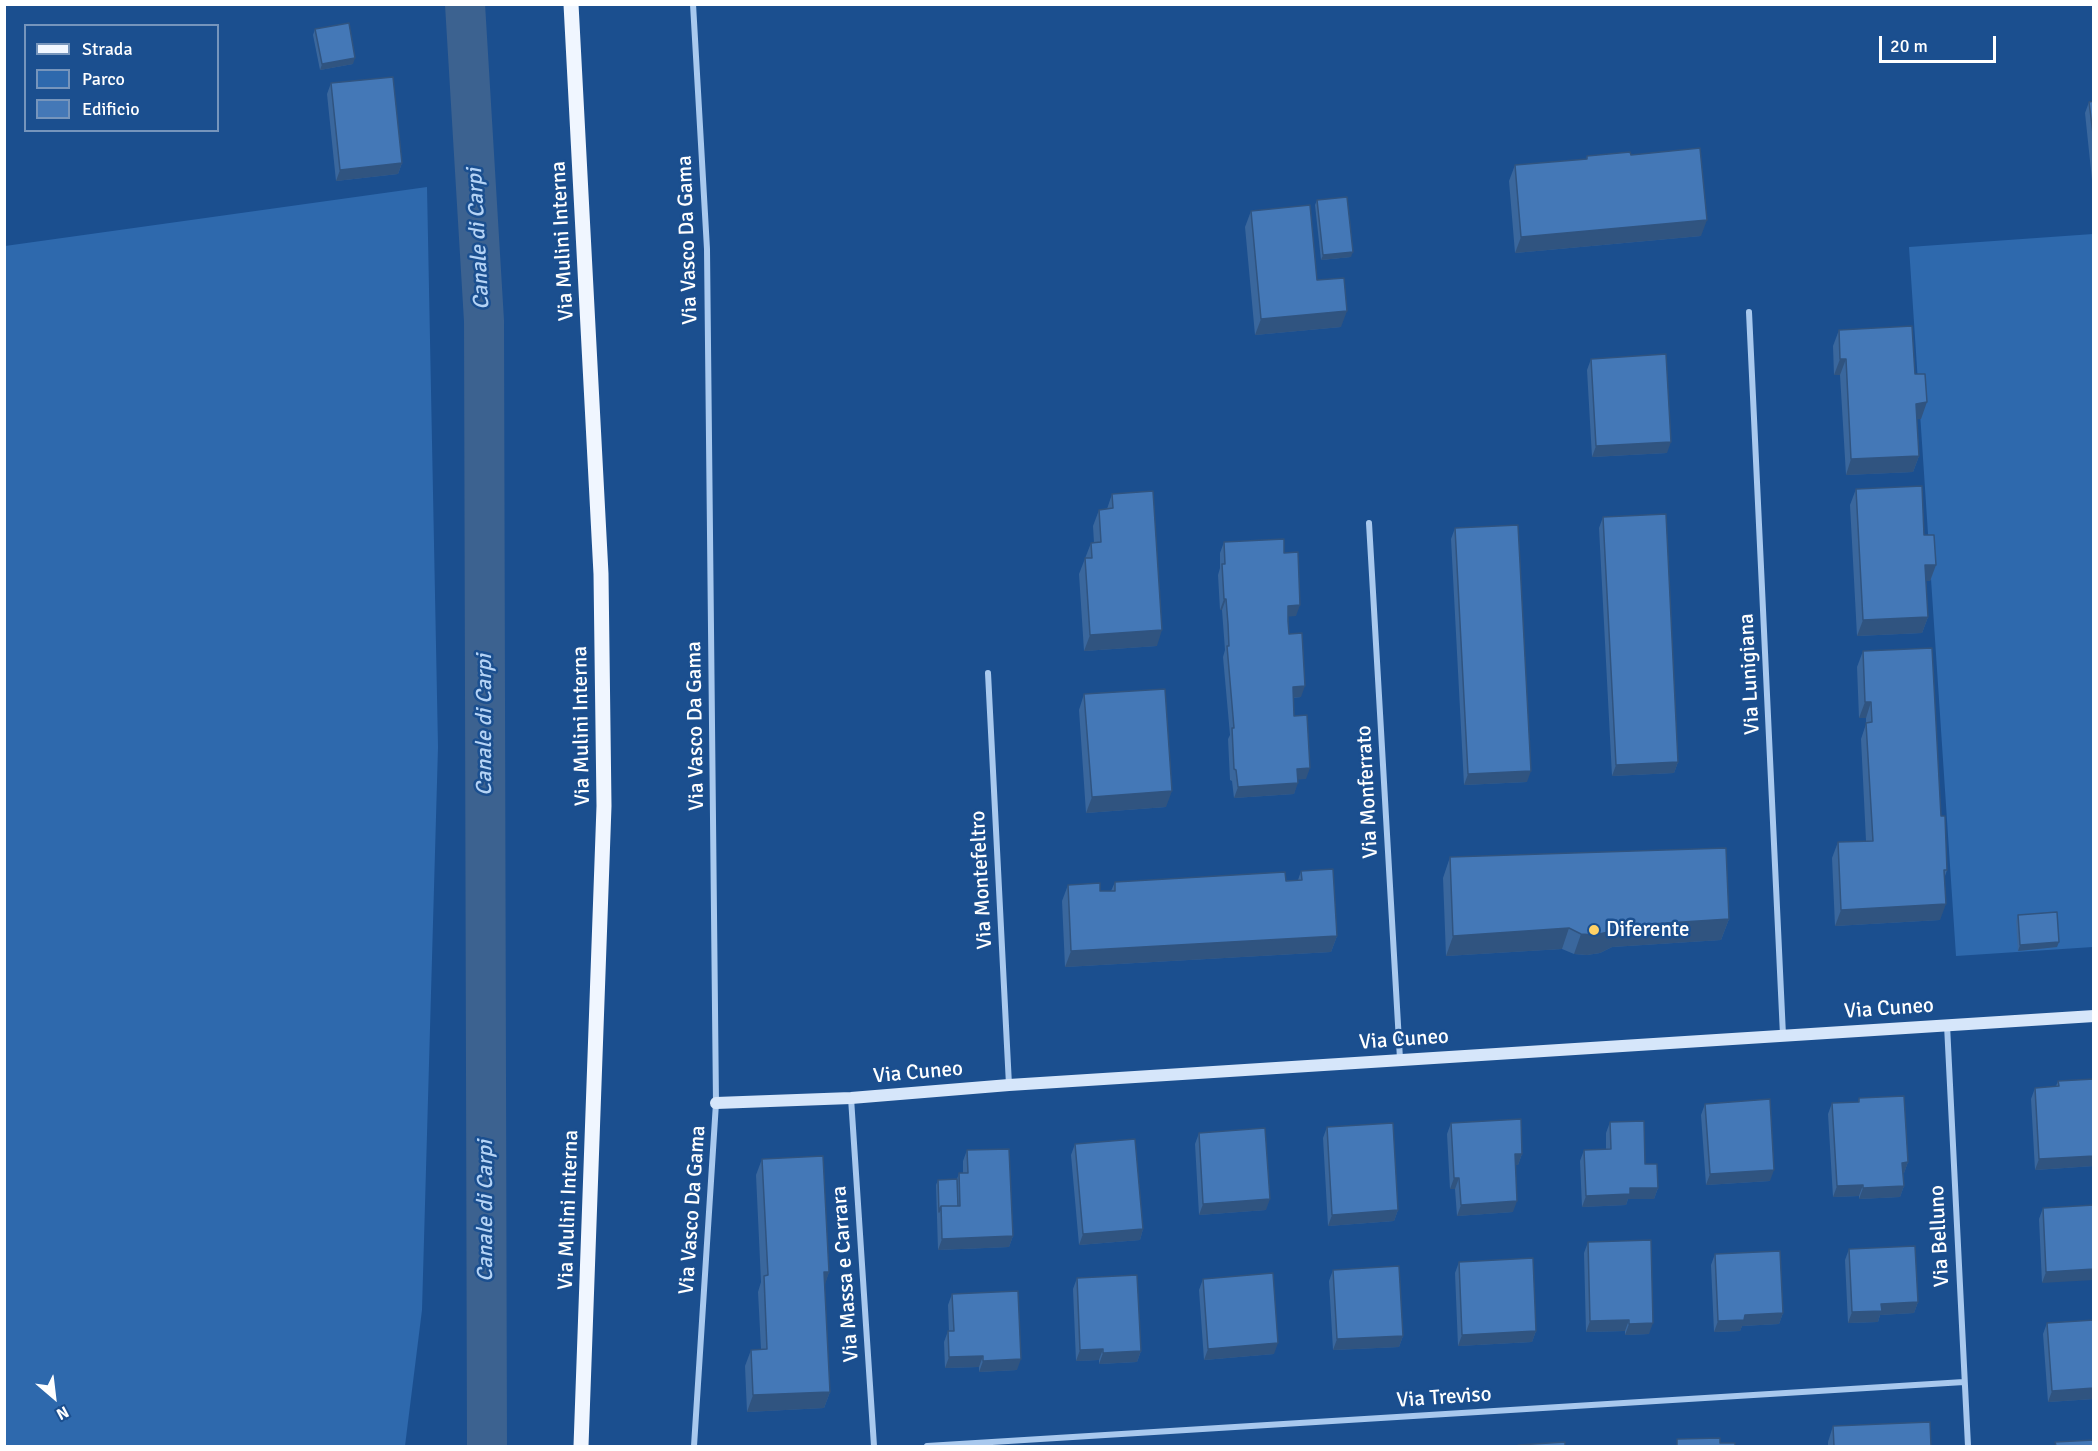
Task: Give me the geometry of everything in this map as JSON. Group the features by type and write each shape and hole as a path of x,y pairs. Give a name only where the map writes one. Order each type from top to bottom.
{"main road":[{"name":"Via Mulini Interna","path":"571,4 601,574 604,806 581,1446"}],"street":[{"name":"Via Vasco Da Gama","path":"693,4 707,249 716,1103 694,1446"},
{"name":"Via Lunigiana","path":"1749,312 1783,1035"},
{"name":"Via Monferrato","path":"1369,523 1400,1059"},
{"name":"Via Montefeltro","path":"988,674 1009,1085"},
{"name":"Via Cuneo","path":"716,1103 851,1098 1400,1059 2094,1016"},
{"name":"Via Belluno","path":"1947,1024 1968,1446"},
{"name":"Via Massa e Carrara","path":"851,1098 874,1446"},
{"name":"Via Treviso","path":"927,1446 1964,1382"}],"green space":[{"path":"427,187 438,747 422,1310 405,1446 5,1446 5,246"},
{"path":"2093,234 2093,947 1956,956 1909,247"}],"building":[{"path":"349,23 355,58 322,64 315,29"},
{"path":"393,77 402,163 340,170 331,83"},
{"path":"2094,101 2094,142 2089,102"},
{"path":"1700,148 1707,220 1521,237 1515,165 1587,159 1587,156 1630,152 1631,155"},
{"path":"1347,197 1353,252 1323,255 1317,200"},
{"path":"1310,205 1317,280 1344,278 1347,311 1261,319 1251,211"},
{"path":"1912,326 1915,374 1925,374 1927,402 1916,404 1919,456 1851,459 1846,359 1840,359 1839,330"},
{"path":"1666,354 1671,442 1596,446 1591,359"},
{"path":"1922,486 1924,535 1934,535 1936,565 1925,565 1928,617 1863,620 1856,489"},
{"path":"1153,491 1162,630 1090,635 1085,558 1092,558 1091,543 1101,542 1099,510 1113,508 1112,494"},
{"path":"1666,514 1678,762 1616,765 1603,517"},
{"path":"1518,525 1531,771 1468,774 1455,528"},
{"path":"1284,539 1284,553 1298,552 1300,605 1288,606 1288,621 1289,634 1302,633 1305,686 1293,687 1294,716 1307,715 1310,768 1297,769 1298,783 1238,787 1234,769 1232,728 1234,728 1227,646 1229,646 1228,624 1222,564 1225,564 1224,542"},
{"path":"1932,648 1941,816 1945,816 1946,904 1841,910 1838,842 1873,841 1866,723 1872,722 1871,702 1865,702 1863,651"},
{"path":"1165,689 1172,791 1092,797 1084,694"},
{"path":"1726,848 1729,919 1620,926 1595,935 1581,934 1569,928 1453,936 1450,857"},
{"path":"1333,869 1337,936 1071,951 1068,885 1100,883 1100,891 1115,891 1115,882 1285,872 1286,881 1302,880 1301,871"},
{"path":"2057,912 2059,942 2020,945 2018,915"},
{"path":"2094,1079 2094,1156 2039,1159 2035,1088 2059,1086 2058,1081"},
{"path":"1904,1096 1908,1162 1902,1163 1904,1186 1863,1188 1863,1185 1837,1186 1832,1103 1859,1102 1859,1098"},
{"path":"1770,1099 1774,1170 1710,1174 1705,1104"},
{"path":"1521,1119 1522,1154 1515,1154 1517,1201 1461,1205 1459,1178 1454,1178 1451,1123"},
{"path":"1644,1121 1645,1164 1657,1164 1658,1188 1630,1188 1630,1194 1586,1196 1584,1150 1611,1149 1610,1122"},
{"path":"1393,1123 1398,1210 1332,1215 1327,1127"},
{"path":"1265,1128 1270,1199 1203,1204 1199,1133"},
{"path":"1135,1139 1143,1229 1083,1234 1075,1144"},
{"path":"1009,1149 1013,1236 942,1239 941,1206 960,1206 959,1173 968,1173 967,1150"},
{"path":"823,1156 829,1272 824,1272 830,1392 753,1395 751,1350 767,1349 764,1276 768,1275 762,1159"},
{"path":"957,1179 958,1206 941,1206 939,1212 938,1180"},
{"path":"2094,1205 2094,1269 2046,1272 2043,1208"},
{"path":"1651,1240 1653,1323 1629,1324 1629,1320 1590,1321 1588,1242"},
{"path":"1915,1246 1918,1302 1881,1304 1882,1311 1852,1312 1849,1249"},
{"path":"1780,1251 1783,1313 1745,1315 1744,1320 1718,1321 1715,1254"},
{"path":"1533,1258 1536,1331 1462,1335 1459,1262"},
{"path":"1399,1266 1403,1336 1337,1339 1333,1270"},
{"path":"1273,1273 1278,1343 1208,1349 1203,1279"},
{"path":"1137,1275 1141,1351 1103,1353 1103,1349 1080,1350 1077,1278"},
{"path":"1018,1291 1021,1359 983,1361 983,1356 949,1357 948,1331 954,1331 952,1294"},
{"path":"2094,1320 2094,1388 2052,1391 2047,1323"},
{"path":"1930,1422 1931,1446 1834,1446 1833,1426"},
{"path":"1720,1438 1720,1443 1735,1443 1735,1446 1677,1446 1677,1439"},
{"path":"2094,1440 2094,1446 2056,1446 2055,1442"},
{"path":"1565,1442 1565,1446 1518,1446 1518,1445"}],"waterway":[{"name":"Canale di Carpi","path":"465,4 484,321 487,1446"}],"place":[{"name":"Diferente","path":"1594,930"}]}
